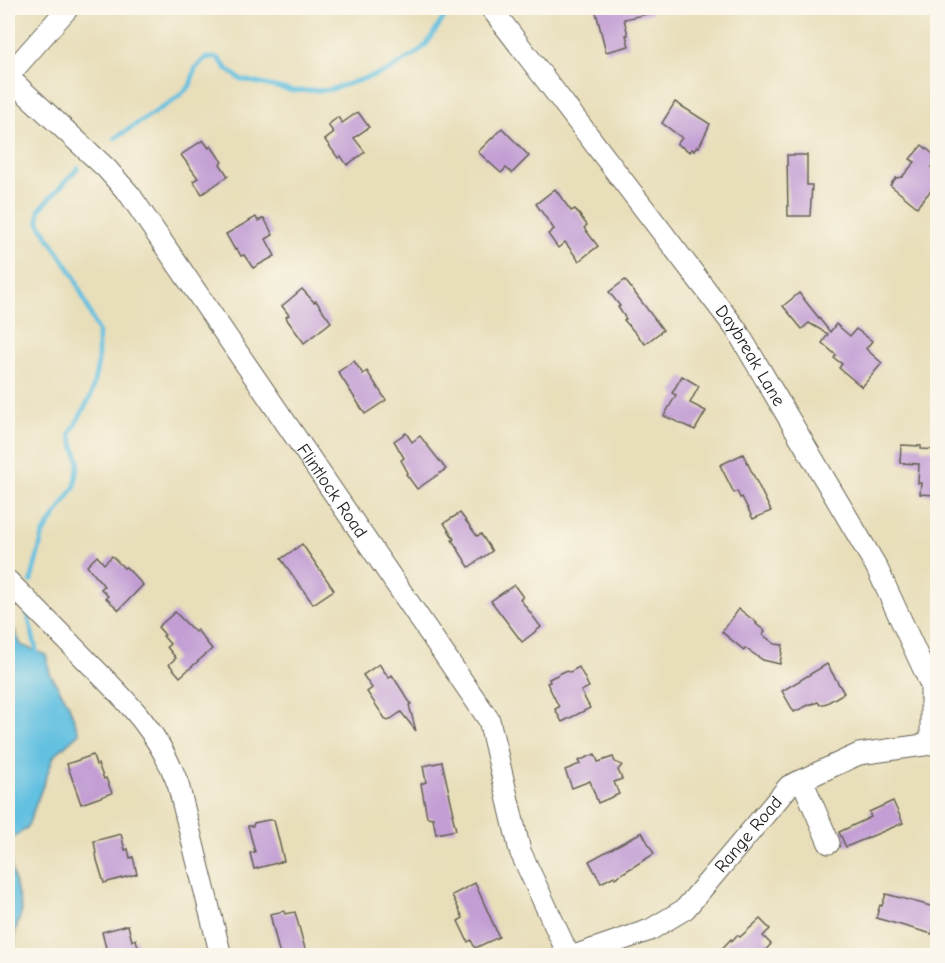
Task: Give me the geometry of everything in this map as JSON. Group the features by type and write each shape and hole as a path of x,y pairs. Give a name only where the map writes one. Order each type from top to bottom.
{"street":[{"path":"8,76 68,8"},
{"name":"Daybreak Lane","path":"491,8 736,329 876,566 931,685 934,744"},
{"name":"Flintlock Road","path":"8,76 106,168 130,195 489,720 520,851 569,956"},
{"path":"8,581 136,711 165,754 178,784 221,956"},
{"name":"Range Road","path":"574,956 650,930 685,909 789,786 859,754 934,744"},
{"path":"802,780 829,843"}],"water":[{"path":"8,616 21,645 46,655 50,674 68,703 79,733 54,756 27,828 8,841"},
{"path":"8,854 22,911 15,931 14,955 8,955"}],"building":[{"path":"595,8 652,8 652,13 624,19 629,46 606,52"},
{"path":"675,102 710,124 699,147 697,146 694,151 692,149 690,152 677,144 682,138 662,123"},
{"path":"358,112 369,127 354,138 365,152 347,165 341,156 338,158 325,140 334,133 328,125 338,117 342,123"},
{"path":"502,128 529,156 512,173 506,168 501,173 478,152"},
{"path":"203,140 209,148 211,146 228,176 202,194 193,181 198,178 181,155"},
{"path":"922,145 938,158 931,167 938,173 938,182 917,207 890,185 896,178 902,177 915,162 910,159"},
{"path":"787,155 807,155 807,185 812,185 810,216 788,216"},
{"path":"555,189 571,211 575,209 587,225 584,228 598,246 579,261 565,242 558,248 548,234 554,229 536,204"},
{"path":"256,217 258,221 264,218 273,235 266,239 275,256 253,268 244,255 241,256 237,249 235,250 226,234"},
{"path":"625,280 663,330 645,344 624,320 626,319 618,307 620,306 609,292"},
{"path":"302,289 314,302 316,301 331,322 304,343 288,321 286,317 289,315 282,306"},
{"path":"799,293 830,332 836,324 850,336 856,329 872,341 866,349 882,363 862,387 839,368 842,364 834,358 836,355 822,343 828,334 809,323 802,329 783,306"},
{"path":"354,361 363,374 367,371 386,400 365,414 338,372"},
{"path":"682,376 699,386 690,403 706,411 695,430 664,416 676,395 672,393"},
{"path":"406,433 412,442 420,436 446,469 417,489 406,474 408,473 401,460 404,458 394,441"},
{"path":"901,445 938,450 938,484 935,495 920,494 919,464 900,463"},
{"path":"743,454 771,511 753,519 742,497 740,498 737,491 734,493 720,465"},
{"path":"460,513 477,536 481,534 492,551 469,567 444,523"},
{"path":"302,544 334,590 313,604 281,559"},
{"path":"97,556 104,564 112,556 143,585 119,610 106,598 108,596 101,589 104,586 87,566"},
{"path":"514,585 523,597 520,599 541,627 522,642 491,601"},
{"path":"739,609 765,631 763,635 775,644 783,645 780,664 763,660 745,648 744,650 722,632"},
{"path":"175,612 195,632 197,630 212,649 180,677 169,664 176,658 167,647 170,644 158,627"},
{"path":"379,664 389,678 392,675 411,704 409,705 416,731 401,712 388,721 386,720 367,692 372,688 363,675"},
{"path":"827,664 844,693 827,703 820,705 818,702 813,703 794,712 782,691"},
{"path":"579,667 589,687 581,691 590,708 562,722 555,709 559,707 547,683 550,682 549,679 565,671 570,672"},
{"path":"595,754 598,762 613,757 615,762 622,765 618,770 622,779 614,782 619,794 598,803 590,781 572,788 565,770 580,764 578,761"},
{"path":"93,755 112,793 81,804 67,764"},
{"path":"442,762 456,830 436,834 433,818 427,817 421,784 426,782 423,766"},
{"path":"893,801 903,823 846,847 839,832 871,817 869,812"},
{"path":"274,820 284,861 254,869 250,853 255,852 248,826"},
{"path":"642,832 654,854 615,878 614,876 601,883 589,861"},
{"path":"121,834 125,850 128,849 130,858 133,857 137,874 104,883 94,841"},
{"path":"475,883 499,937 475,948 471,940 468,942 458,921 463,918 452,895"},
{"path":"886,894 938,908 932,934 876,918"},
{"path":"284,911 285,914 295,912 307,956 280,956 270,914"},
{"path":"760,919 770,929 763,936 771,944 760,956 715,956 731,939 732,941 737,935 740,937"},
{"path":"128,925 132,941 136,939 140,956 108,956 102,932"}],"waterway":[{"path":"115,138 174,100 190,86 195,69 205,58 218,58 240,79 293,91 329,90 388,71 415,54 426,45 450,8"},
{"path":"31,581 43,534 75,486 79,461 70,434 91,396 98,363 98,332 74,276 39,223 39,210 78,168"},
{"path":"28,616 36,649 35,655"}]}
